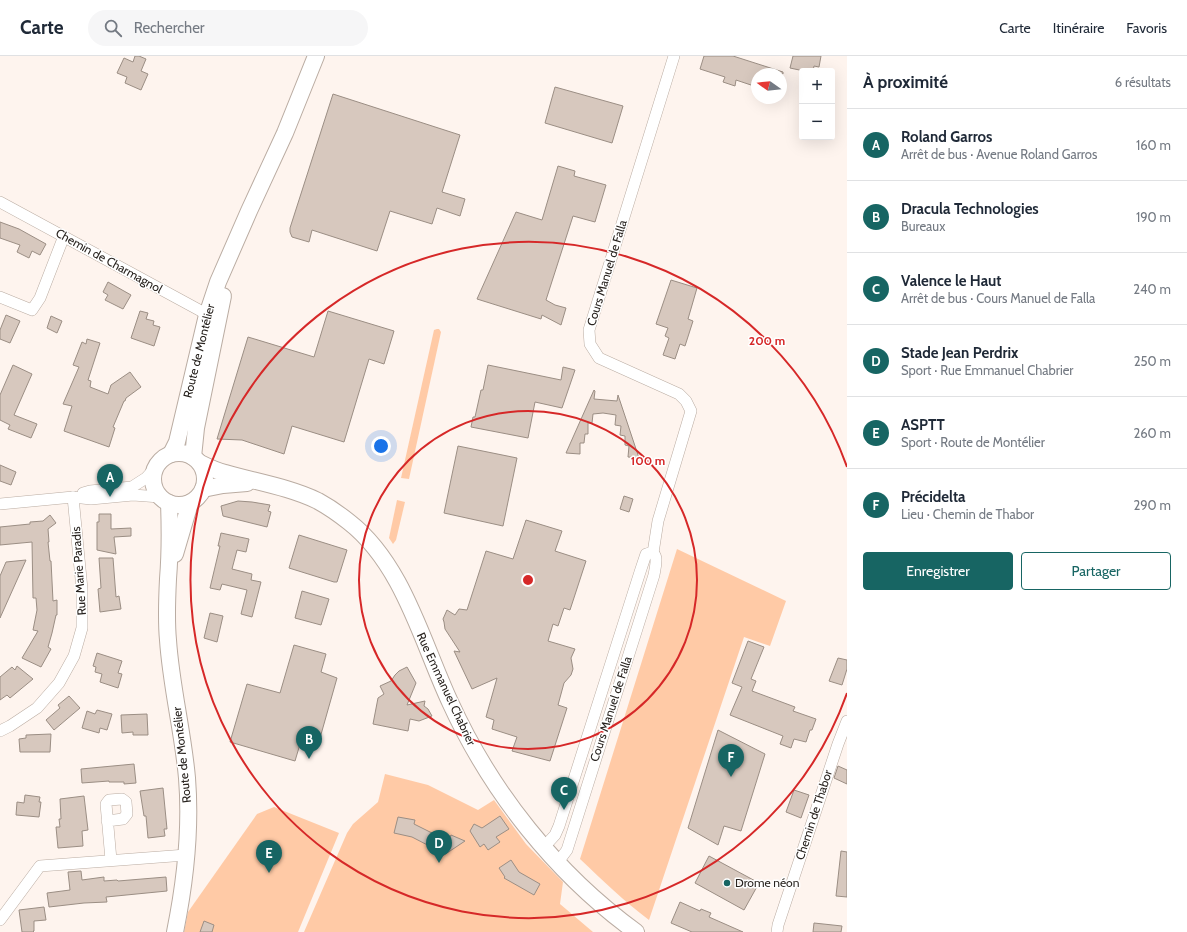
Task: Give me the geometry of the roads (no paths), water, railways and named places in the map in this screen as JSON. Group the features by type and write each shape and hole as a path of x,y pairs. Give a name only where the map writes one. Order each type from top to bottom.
{"main road":[{"name":"Route de Montélier","path":"175,932 181,902 186,855 188,809 187,778 168,641 167,602 170,521 164,500 155,490 153,474 156,467 165,457 171,454 177,442 233,250 249,211 286,133 316,56"},
{"name":"Route de Montélier","path":"168,579 190,503 200,494 205,480 204,471 197,460 196,428 212,319"},
{"path":"171,454 186,454 197,460"},
{"name":"Rue Emmanuel Chabrier","path":"197,460 224,473 286,489 319,502 334,510 374,545 389,567 404,596 449,702 469,741 504,796 532,833 558,862 601,904 636,932"},
{"name":"Rue Emmanuel Chabrier","path":"203,489 243,483 264,484"},
{"path":"164,500 176,505 190,503"}],"street":[{"name":"Cours Manuel de Falla","path":"558,862 567,850 654,575 656,559 653,553 658,521 691,411 680,394 599,358 590,344 589,330 674,56"},
{"name":"Chemin de Charmagnol","path":"0,202 212,319"},
{"path":"0,297 32,310 40,298 64,236"},
{"path":"73,497 90,491 132,487 143,480 156,467"},
{"path":"0,504 73,497 91,499 133,495 164,500"},
{"name":"Rue Marie Paradis","path":"0,730 10,726 37,708 60,683 74,656 82,628 82,589 73,497"},
{"name":"Cours Manuel de Falla","path":"544,847 559,826 646,554 653,553"},
{"name":"Chemin de Thabor","path":"777,932 780,917 838,744 847,722"},
{"path":"107,821 111,860"},
{"path":"0,920 40,866 186,855"}],"place":[{"name":"Roland Garros","path":"110,497"},
{"name":"Dracula Technologies","path":"309,759"},
{"name":"Précidelta","path":"731,777"},
{"name":"Valence le Haut","path":"564,810"},
{"name":"Stade Jean Perdrix","path":"439,863"},
{"name":"ASPTT","path":"269,873"},
{"name":"Drome néon","path":"727,883"}]}
